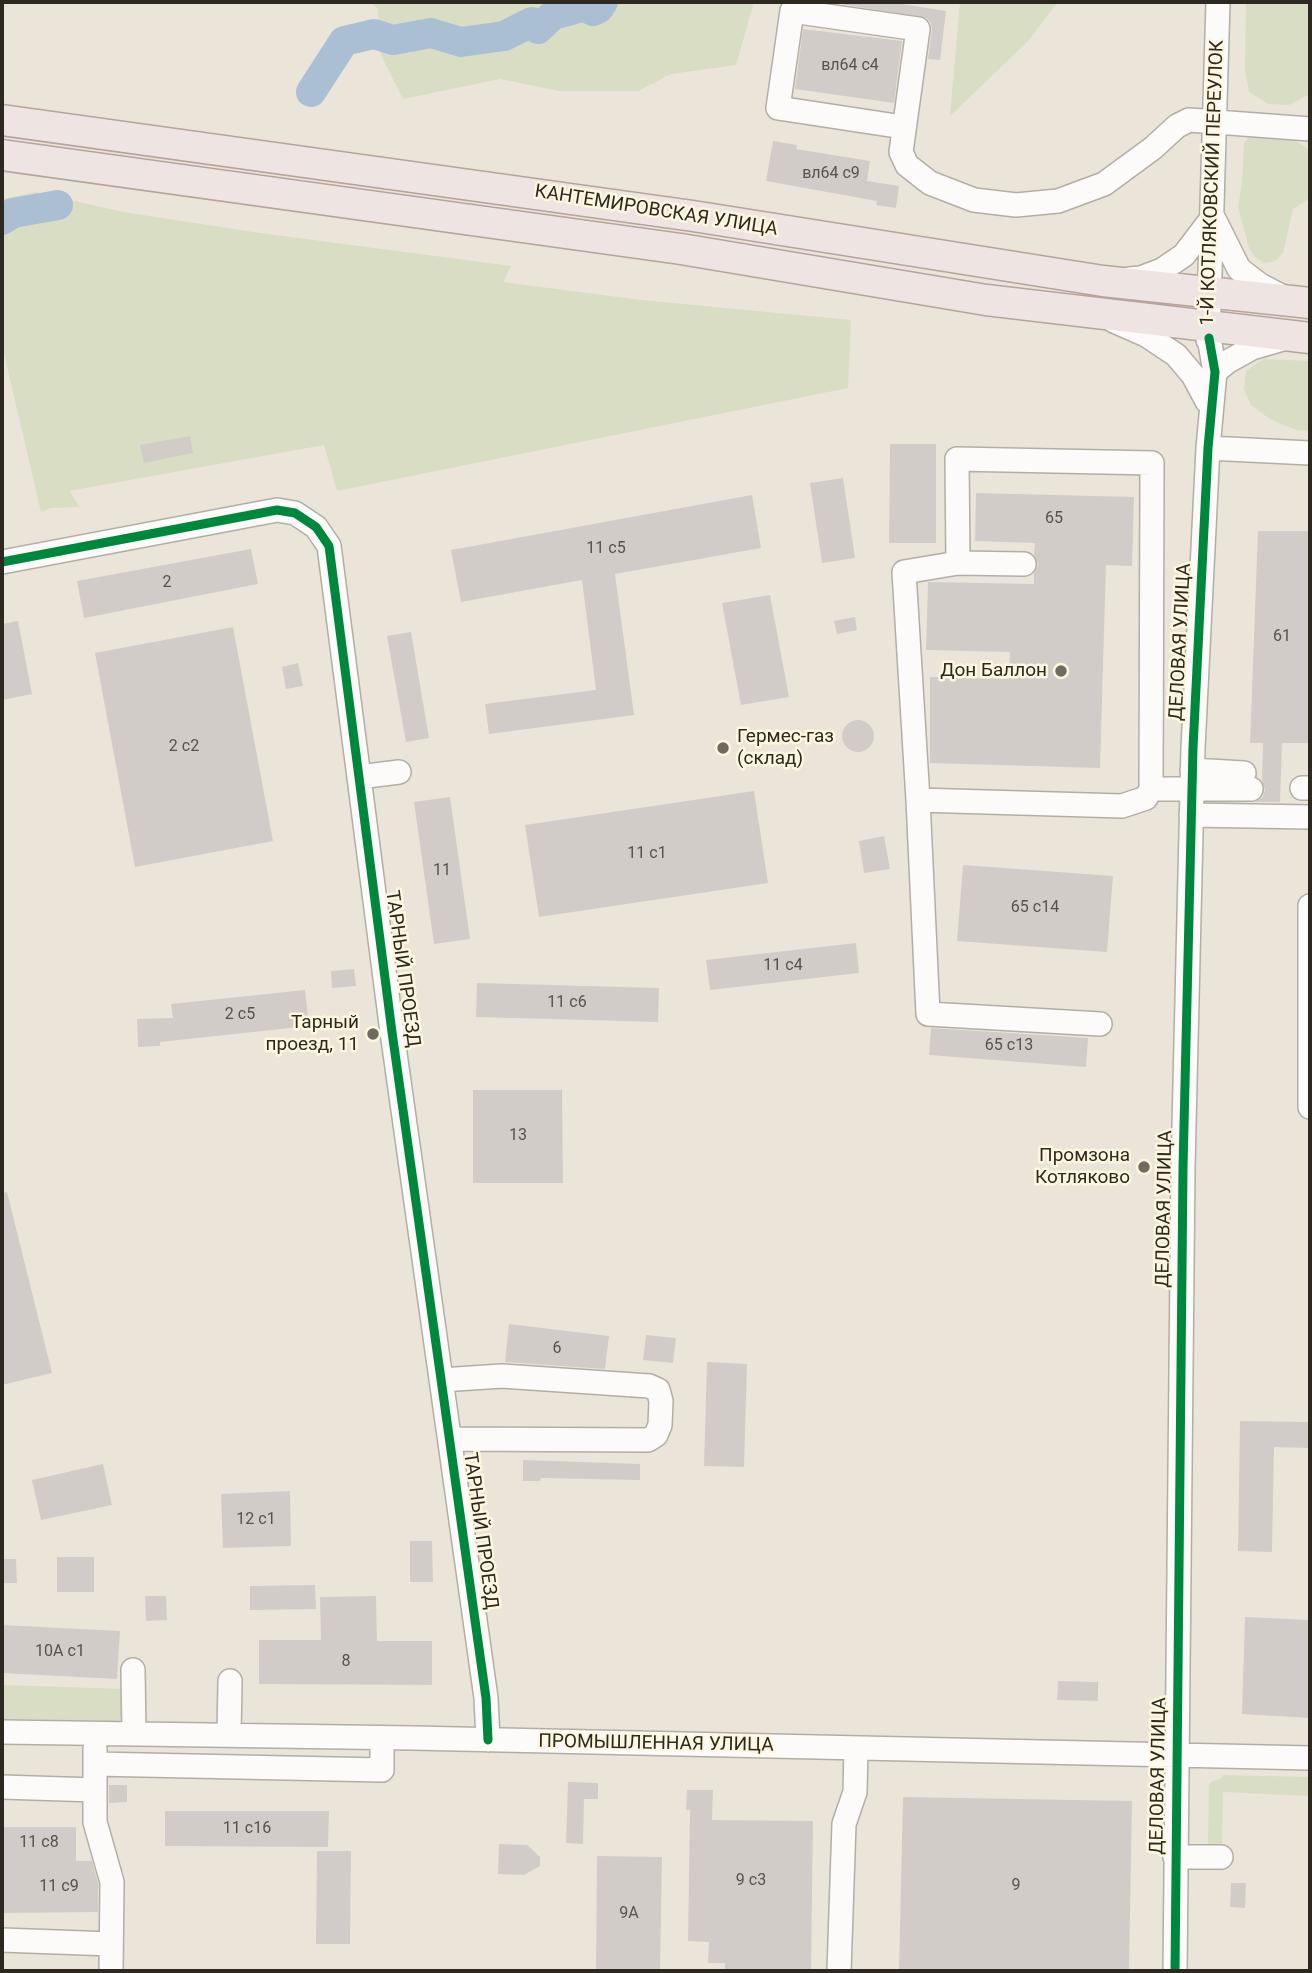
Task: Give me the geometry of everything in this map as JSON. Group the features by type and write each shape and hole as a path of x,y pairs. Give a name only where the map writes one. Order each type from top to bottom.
{"main road":[{"name":"КАНТЕМИРОВСКАЯ УЛИЦА","path":"2,120 693,216 1102,281 1301,302"},
{"name":"КАНТЕМИРОВСКАЯ УЛИЦА","path":"2,155 681,249 986,300 1097,314 1209,333 1302,337"}],"street":[{"name":"1-Й КОТЛЯКОВСКИЙ ПЕРЕУЛОК","path":"1208,448 1218,2"},
{"path":"903,127 778,108 792,11 918,29 901,152 907,165 930,183 974,200 1016,205 1058,201 1104,184 1153,148 1177,126 1189,120 1310,129"},
{"path":"1102,281 1141,278 1161,270 1184,255 1213,217 1239,269 1260,285 1301,302"},
{"path":"1097,314 1146,335 1176,355 1193,375 1207,401"},
{"path":"1209,333 1215,372 1208,448 1310,453"},
{"path":"1215,372 1252,348 1302,337"},
{"name":"ДЕЛОВАЯ УЛИЦА","path":"1175,1971 1183,1155 1192,779 1208,448"},
{"path":"918,800 1122,806 1146,798 1151,789 1152,463 957,459 958,563"},
{"name":"ТАРНЫЙ ПРОЕЗД","path":"2,562 277,510 295,513 316,527 329,546 486,1698 488,1740"},
{"path":"1024,564 958,563 904,572 928,1014 1100,1024"},
{"path":"359,776 399,772"},
{"path":"1151,789 1192,779 1247,781"},
{"path":"1191,815 1310,817"},
{"path":"1310,906 1310,1107"},
{"path":"441,1380 502,1376 649,1386 658,1390 661,1401 660,1425 656,1436 648,1440 450,1439"},
{"path":"133,1670 134,1734"},
{"path":"229,1735 230,1681"},
{"name":"ПРОМЫШЛЕННАЯ УЛИЦА","path":"2,1732 1310,1758"},
{"path":"95,1733 95,1822 112,1882 111,1971"},
{"path":"95,1763 382,1770 382,1738"},
{"path":"839,1971 844,1824 855,1792 856,1748"},
{"path":"2,1787 95,1790"},
{"path":"1175,1857 1222,1857"},
{"path":"2,1940 111,1944"}],"green space":[{"path":"371,2 754,2 736,65 671,74 638,91 559,91 500,79 403,99 381,55 378,9"},
{"path":"960,2 1058,2 1027,42 950,116"},
{"path":"1246,2 1310,2 1308,95 1289,105 1268,104 1249,92 1245,69"},
{"path":"1252,134 1292,139 1310,150 1310,198 1293,209 1283,253 1275,261 1264,263 1255,257 1249,248 1238,207 1244,143"},
{"path":"36,192 123,212 511,266 503,282 641,300 851,320 848,388 337,491 324,445 69,491 80,507 51,508 41,512 2,345 2,199"},
{"path":"1264,359 1310,361 1310,431 1296,430 1270,419 1251,405 1244,389 1246,371"},
{"path":"2,1685 126,1689 124,1713 119,1721 2,1719"},
{"path":"1223,1775 1310,1777 1310,1796 1223,1792 1222,1847 1208,1847 1209,1785"}],"building":[{"path":"841,2 889,2 946,11 940,60 928,59 932,30 931,23 926,18"},
{"path":"803,29 902,41 894,103 795,89"},
{"path":"773,141 797,145 796,149 870,161 867,181 899,186 896,208 876,205 877,201 766,181"},
{"path":"190,436 193,453 144,463 140,445"},
{"path":"890,444 936,444 936,543 889,543"},
{"path":"843,478 855,558 822,563 810,483"},
{"path":"976,493 1134,497 1132,566 1106,565 1100,768 930,763 930,677 1009,679 1010,652 926,650 928,582 1034,584 1034,573 1038,565 1034,555 1035,543 975,541"},
{"path":"752,495 761,548 615,574 634,715 489,734 485,704 596,690 582,580 461,602 451,550"},
{"path":"1258,531 1310,531 1310,743 1282,743 1280,802 1255,802 1263,797 1265,790 1262,781 1263,743 1250,743"},
{"path":"251,549 258,584 84,618 77,581"},
{"path":"770,595 789,697 741,705 722,603"},
{"path":"855,617 857,630 837,634 834,621"},
{"path":"18,621 32,694 2,700 2,624"},
{"path":"233,627 273,841 135,867 95,653"},
{"path":"411,632 429,738 406,742 387,636"},
{"path":"298,663 303,686 286,689 282,667"},
{"path":"858,720 869,725 874,736 869,747 858,752 847,747 842,736 847,725"},
{"path":"754,791 768,883 539,917 525,825"},
{"path":"450,797 470,939 434,944 414,802"},
{"path":"884,836 890,869 864,873 859,841"},
{"path":"963,865 1113,876 1107,952 957,941"},
{"path":"856,943 859,973 710,990 706,960"},
{"path":"354,969 356,986 332,988 331,971"},
{"path":"477,983 659,988 658,1022 476,1017"},
{"path":"305,990 309,1026 160,1042 160,1046 138,1047 137,1019 173,1018 171,1004"},
{"path":"931,1028 1088,1038 1086,1067 929,1055"},
{"path":"473,1090 562,1090 563,1183 473,1183"},
{"path":"7,1192 52,1373 2,1385 2,1193"},
{"path":"509,1324 609,1336 605,1369 505,1362"},
{"path":"646,1335 676,1338 673,1363 643,1360"},
{"path":"707,1362 747,1364 744,1467 704,1466"},
{"path":"1240,1421 1310,1422 1310,1448 1274,1447 1272,1552 1238,1551"},
{"path":"523,1460 640,1464 640,1480 541,1478 540,1481 523,1481"},
{"path":"103,1464 112,1505 41,1520 32,1480"},
{"path":"290,1491 291,1546 223,1548 221,1494"},
{"path":"410,1541 432,1541 433,1582 410,1582"},
{"path":"57,1557 94,1557 94,1592 57,1592"},
{"path":"2,1559 16,1559 17,1583 2,1583"},
{"path":"315,1585 316,1609 250,1610 250,1586"},
{"path":"145,1596 166,1596 167,1620 146,1621"},
{"path":"376,1596 377,1641 432,1641 432,1685 259,1684 259,1640 321,1640 320,1597"},
{"path":"1245,1617 1310,1620 1310,1718 1242,1714"},
{"path":"2,1625 120,1631 117,1679 2,1673"},
{"path":"1058,1681 1098,1682 1098,1701 1057,1700"},
{"path":"568,1782 598,1783 598,1799 584,1799 583,1844 566,1843"},
{"path":"109,1785 127,1785 127,1802 109,1803"},
{"path":"687,1790 713,1790 712,1820 813,1821 811,1971 725,1971 725,1963 708,1963 709,1942 688,1941 690,1810 686,1810"},
{"path":"903,1797 1132,1801 1129,1971 899,1971"},
{"path":"165,1811 329,1811 328,1847 165,1846"},
{"path":"2,1827 76,1827 76,1861 92,1861 98,1883 98,1912 2,1913"},
{"path":"499,1844 527,1845 540,1857 540,1866 524,1875 498,1874"},
{"path":"317,1851 351,1851 350,1944 316,1944"},
{"path":"597,1856 662,1857 660,1971 596,1971"},
{"path":"1231,1883 1246,1883 1245,1908 1230,1907"}],"waterway":[{"path":"311,92 344,41 374,34 393,40 431,33 461,42 504,36 532,22 538,29 553,15 585,6 593,11 603,2"},
{"path":"2,220 13,213 58,205"}],"cycle path":[{"path":"1175,1971 1183,1168 1193,748 1208,448 1215,372 1209,338"},
{"path":"2,562 277,510 295,513 316,527 329,546 392,1032 486,1698 488,1740"}],"place":[{"name":"Дон Баллон","path":"1061,671"},
{"name":"Гермес-газ (склад)","path":"723,748"},
{"name":"Тарный проезд, 11","path":"373,1034"},
{"name":"Промзона Котляково","path":"1144,1167"}]}
